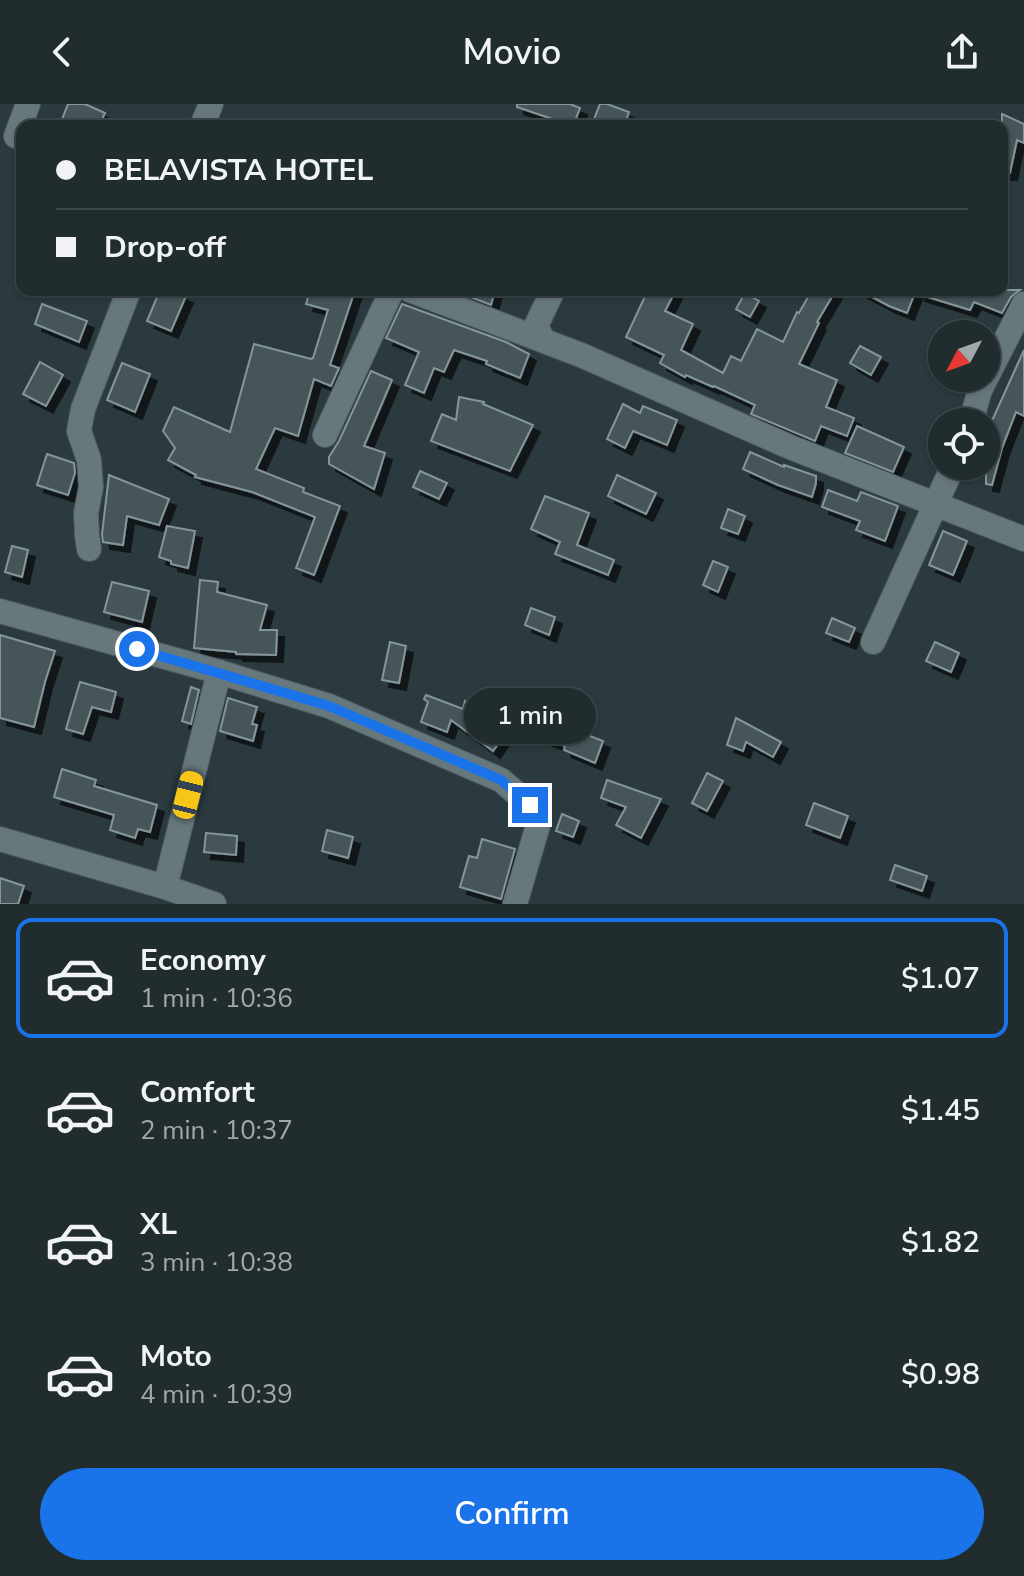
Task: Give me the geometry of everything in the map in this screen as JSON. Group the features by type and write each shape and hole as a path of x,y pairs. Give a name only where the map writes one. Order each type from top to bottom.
{"street":[{"path":"89,549 86,513 91,487 89,460 79,431 83,409 127,296"},
{"path":"325,435 389,296"},
{"path":"426,296 581,355 790,447 1024,539"},
{"path":"543,340 536,326 550,296"},
{"path":"975,408 980,390 1024,304"},
{"path":"873,642 947,480"},
{"path":"0,611 329,706 501,780 530,805 538,825 518,903"},
{"path":"165,887 219,672"},
{"path":"0,839 214,904"}],"building":[{"path":"68,104 85,104 105,113 102,120 62,120"},
{"path":"517,104 570,104 580,108 575,120 555,120 517,107"},
{"path":"600,104 629,112 626,120 594,120"},
{"path":"1002,114 1024,124 1024,143 1017,140 1010,173 1008,120 1002,120"},
{"path":"1008,290 1020,290 1011,297 1002,313 974,302 970,310 924,296 1008,296"},
{"path":"157,296 186,296 171,331 147,321"},
{"path":"308,296 353,296 330,365 339,368 331,386 314,379 298,436 275,428 256,469 340,506 314,575 296,568 315,517 252,492 195,477 168,460 175,448 163,431 174,407 230,432 254,344 313,358 328,310 306,304"},
{"path":"468,296 493,296 491,305"},
{"path":"645,296 673,296 665,311 693,324 681,350 723,373 731,356 741,361 757,329 783,342 809,296 832,296 799,364 837,380 826,407 854,418 847,436 821,426 815,441 751,414 755,405 714,386 685,377 660,363 664,355 626,337"},
{"path":"743,296 759,301 750,317 736,309"},
{"path":"870,296 914,296 907,313"},
{"path":"42,304 87,321 79,342 35,324"},
{"path":"402,304 506,342 529,354 520,378 486,364 487,361 454,350 444,372 434,368 424,393 405,385 419,352 386,338"},
{"path":"860,346 881,357 871,375 850,363"},
{"path":"1024,350 1024,416 1016,412 1000,455 998,408"},
{"path":"40,362 63,375 46,406 23,394"},
{"path":"122,363 150,374 135,412 107,400"},
{"path":"371,371 392,380 364,446 385,453 374,489 329,464 329,457"},
{"path":"459,397 484,402 533,425 510,471 431,441 442,414 456,420"},
{"path":"623,404 640,413 643,406 677,420 667,445 633,431 625,448 607,439"},
{"path":"857,426 904,447 893,472 845,453"},
{"path":"750,452 784,467 816,476 812,497 743,469"},
{"path":"47,454 74,463 75,473 68,495 37,485"},
{"path":"420,471 447,483 439,499 413,487"},
{"path":"109,475 169,499 159,525 127,516 123,545 103,542"},
{"path":"617,475 656,493 646,514 608,496"},
{"path":"828,490 857,501 861,492 898,506 885,541 856,530 860,521 822,507"},
{"path":"545,496 589,513 577,545 614,560 608,575 555,554 560,542 531,529"},
{"path":"728,509 745,516 738,534 721,528"},
{"path":"167,526 195,531 188,568 159,557"},
{"path":"943,531 967,541 953,575 929,565"},
{"path":"12,546 28,550 22,577 5,572"},
{"path":"713,561 728,567 718,592 703,585"},
{"path":"200,580 218,582 217,592 267,605 260,630 277,630 276,655 236,654 194,648"},
{"path":"112,582 149,591 142,622 104,612"},
{"path":"531,608 555,617 549,635 525,625"},
{"path":"832,618 855,628 849,642 826,633"},
{"path":"0,635 55,651 34,727 0,718"},
{"path":"390,642 406,646 399,683 382,680"},
{"path":"935,642 959,653 951,672 926,661"},
{"path":"80,682 116,692 111,712 92,707 83,734 66,729"},
{"path":"191,687 199,690 191,724 182,721"},
{"path":"426,695 463,709 465,701 506,733 493,751 451,720 447,732 421,722 428,702 424,699"},
{"path":"228,698 257,707 252,724 257,725 253,741 220,731"},
{"path":"540,707 557,713 554,722 603,741 595,763 564,750 565,746 531,734"},
{"path":"736,718 781,742 773,757 746,742 743,751 727,745"},
{"path":"62,769 96,780 94,786 157,805 150,832 138,829 135,838 110,830 114,815 54,797"},
{"path":"707,773 723,781 707,811 692,803"},
{"path":"607,780 661,799 641,838 616,825 626,807 601,798"},
{"path":"814,803 848,816 840,838 806,825"},
{"path":"562,814 579,821 573,837 556,831"},
{"path":"327,830 353,837 348,858 322,851"},
{"path":"206,833 237,836 236,855 204,852"},
{"path":"482,839 515,849 501,899 460,887 469,856 477,858"},
{"path":"895,865 927,876 922,891 890,880"},
{"path":"0,878 24,886 18,904 0,904"}],"route":[{"path":"137,649 329,706 501,780 530,805"}]}
